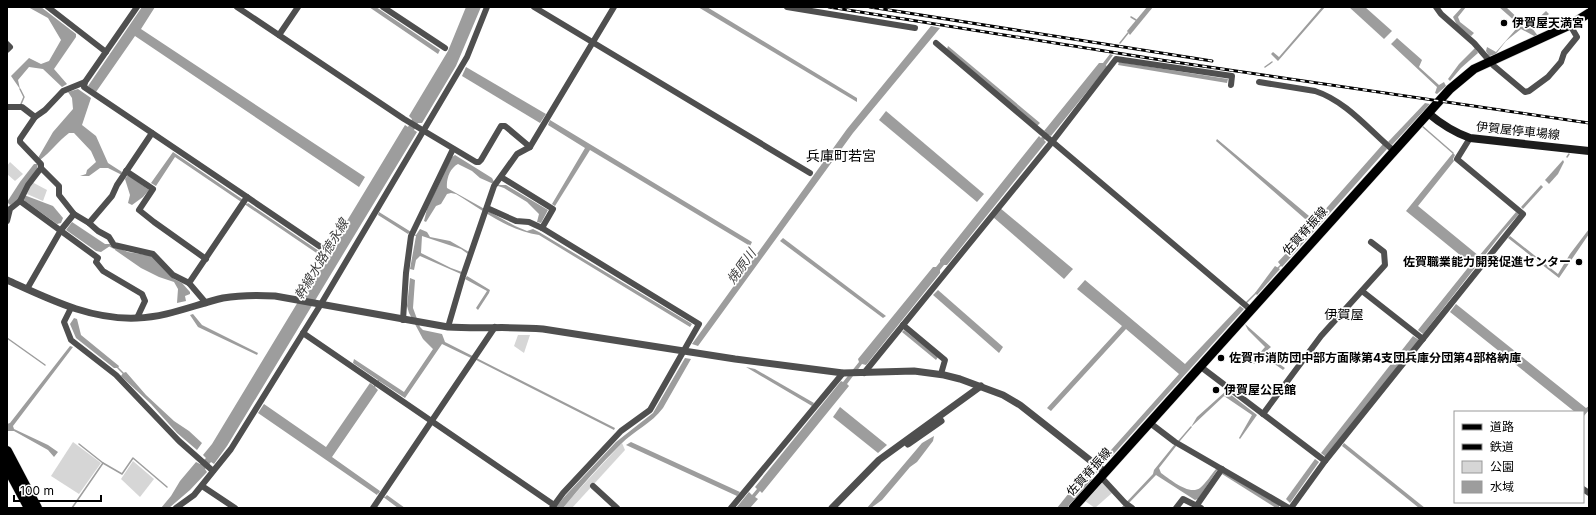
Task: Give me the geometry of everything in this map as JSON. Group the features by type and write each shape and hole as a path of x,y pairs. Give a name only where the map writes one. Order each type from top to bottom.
{"highway":[{"path":"7,451 38,508"},
{"path":"7,467 29,508"}],"main road":[{"name":"佐賀脊振線","path":"1074,508 1101,470 1150,422 1200,367 1249,309 1428,113 1460,81 1474,69 1570,25 1589,13"},
{"name":"伊賀屋停車場線","path":"1428,113 1444,127 1454,133 1470,138 1589,151"}],"street":[{"path":"48,7 106,52"},
{"path":"137,7 85,82 84,87 325,250"},
{"path":"237,7 408,122 476,162 479,162 501,126 505,126 530,147"},
{"path":"279,35 298,7"},
{"path":"383,7 445,48"},
{"path":"176,508 194,495 231,449 303,333 467,57 487,7"},
{"path":"534,7 810,172"},
{"path":"448,327 463,276 496,184 519,152 530,147 614,7"},
{"path":"787,7 915,28"},
{"path":"1436,7 1441,14 1474,43 1490,62 1514,84 1526,92 1548,77 1561,62 1564,54 1577,37 1570,25"},
{"path":"936,43 1249,309"},
{"path":"7,44 10,47 7,50"},
{"path":"860,373 903,325 1116,59 1232,76 1231,85"},
{"path":"85,82 63,91 45,110 36,116 20,139 20,142 59,186 60,195 74,214 109,238 114,245 153,254 173,275 189,283 206,302"},
{"path":"1259,82 1315,91 1324,94 1337,101 1394,151"},
{"path":"7,108 20,107 36,116"},
{"path":"89,223 112,196 124,174 152,133"},
{"path":"1150,422 1177,443 1221,471 1287,508 1322,459 1340,443 1523,214 1457,158 1470,138"},
{"path":"403,320 406,273 412,234 453,149"},
{"path":"7,221 8,208 22,198 28,185 41,166"},
{"path":"124,174 153,189 139,210 206,259"},
{"path":"501,177 553,209 542,228"},
{"path":"22,198 98,258 96,262 103,271 142,294 145,301 137,318"},
{"path":"189,283 246,198"},
{"path":"303,333 432,421 553,507 563,493 621,431 650,410 699,324 542,228 529,222 516,221 486,211"},
{"path":"27,289 61,230 74,214"},
{"path":"1263,414 1321,336 1385,265 1384,252 1371,242"},
{"path":"7,280 71,308 105,316 137,318 164,314 225,298 255,295 298,300 448,327 543,329 788,367 846,373 914,371 941,374 981,386 1003,395 1020,405 1101,470 1128,506"},
{"path":"1362,291 1423,339"},
{"path":"71,308 64,322 71,340 116,375 179,441 213,471"},
{"path":"903,325 945,360 941,374"},
{"path":"373,508 496,327"},
{"path":"1200,367 1322,459"},
{"path":"731,508 846,373"},
{"path":"832,508 871,468 924,434 973,395 981,386"},
{"path":"1176,508 1183,499 1199,507 1221,471"},
{"path":"202,486 235,508"},
{"path":"593,486 617,508"}],"green space":[{"path":"10,162 23,174 15,181 7,174 7,166"},
{"path":"32,182 47,190 43,201 27,194"},
{"path":"518,335 530,335 524,353 514,346"},
{"path":"73,442 101,463 79,494 51,476"},
{"path":"622,443 625,450 572,508 563,508 573,496"},
{"path":"133,461 154,479 140,497 121,479"},
{"path":"1102,482 1112,493 1095,508 1085,501"}],"water":[{"path":"28,7 41,7 76,34 76,37 54,69 67,84 62,87 43,69 29,67 18,80 20,89 11,76 29,58 41,64 49,61 61,40 48,18"},
{"path":"142,7 155,7 141,29 365,177 359,187 135,36 96,92 88,86"},
{"path":"369,7 376,7 440,50 438,54"},
{"path":"466,7 481,7 456,66 422,123 418,123 414,130 417,132 227,446 214,464 211,462 205,469 207,472 190,490 169,508 161,508 171,496 180,481 196,462 200,464 206,458 203,455 212,444 405,125 408,127 412,119 409,116 448,51"},
{"path":"698,7 707,7 857,98 857,102"},
{"path":"1147,7 1153,7 1130,35 1127,31"},
{"path":"1322,7 1325,7 1278,61 1271,54 1273,52 1279,57"},
{"path":"1349,7 1365,7 1392,31 1384,39"},
{"path":"1462,7 1466,7 1458,17 1460,22 1474,33 1471,36 1457,25 1453,17"},
{"path":"1499,7 1506,7 1528,28 1546,11 1549,14 1532,28 1538,36 1536,37 1521,29 1506,41 1495,55 1489,56 1486,51 1487,47 1496,52 1517,28 1516,22"},
{"path":"931,26 940,28 853,133 698,346 692,344 847,129"},
{"path":"1397,38 1422,60 1419,67 1439,85 1444,82 1446,86 1437,94 1435,93 1437,87 1391,44"},
{"path":"948,46 1040,123 1037,126 947,49"},
{"path":"1475,48 1478,53 1461,68 1450,81 1448,79 1459,64"},
{"path":"1110,54 1113,55 1106,65 1107,67 1051,136 1049,135 1044,140 1046,142 947,265 944,265 940,270 940,273 866,365 862,364 847,384 849,386 762,493 760,491 755,497 758,499 750,508 736,508 749,492 752,495 757,489 755,487 841,381 843,382 859,362 858,359 933,267 936,267 1039,136 1041,138 1046,132 1044,131 1099,63 1103,63"},
{"path":"1119,62 1228,79 1227,83 1118,65"},
{"path":"466,67 546,114 540,123 462,76"},
{"path":"78,89 91,98 82,125 96,136 108,163 122,172 121,174 108,168 100,168 89,176 80,176 86,174 87,170 96,162 91,151 74,133 69,133 61,139 44,157 40,160 38,158 53,132 73,109 72,98 68,92"},
{"path":"1425,103 1430,104 1392,145 1388,142"},
{"path":"886,111 984,194 977,202 879,120"},
{"path":"550,120 752,242 750,246 590,150 555,206 552,204 585,148 548,125"},
{"path":"1217,139 1315,221 1383,144 1387,149 1282,267 1278,262 1312,225 1216,141"},
{"path":"173,152 242,199 247,204 248,203 319,251 318,254 175,157 156,186 151,183"},
{"path":"1453,153 1455,155 1453,159 1454,161 1418,206 1479,256 1516,212 1519,214 1503,232 1423,334 1418,330 1471,264 1406,211"},
{"path":"455,155 492,178 499,185 506,185 548,210 541,223 537,222 539,214 527,202 504,188 480,178 472,171 458,164 449,174 447,188 515,226 527,231 533,229 539,232 692,324 690,327 539,235 528,233 506,224 456,194 447,194 441,204 436,206 426,222 424,221 427,209 452,157"},
{"path":"1563,160 1564,162 1558,174 1549,184 1545,180"},
{"path":"34,164 38,164 37,169 20,198 10,205 7,202"},
{"path":"128,175 149,190 143,197 132,205 128,203 130,195 125,179"},
{"path":"1541,185 1543,187 1523,209 1521,207"},
{"path":"24,195 53,206 63,218 61,223 57,224 25,201 23,198"},
{"path":"1000,208 1073,269 1064,279 993,217"},
{"path":"379,212 416,235 420,229 427,232 430,237 450,241 469,252 468,254 461,249 422,236 421,253 462,272 461,274 420,256 416,260 414,270 410,269 416,236 409,233 408,234 378,215"},
{"path":"72,222 105,244 111,244 110,246 101,252 96,251 66,230"},
{"path":"1589,229 1589,234 1559,278 1508,238 1510,236 1558,274 1570,254"},
{"path":"783,238 886,316 883,318 780,241"},
{"path":"116,247 128,252 153,256 174,279 182,283 190,292 190,294 185,296 186,301 177,303 178,289 174,282 159,277 141,268 115,250"},
{"path":"1275,266 1280,269 1257,295 1255,293"},
{"path":"467,276 490,290 478,310 476,308 487,291 465,279"},
{"path":"410,278 415,280 413,308 420,327 423,330 442,334 445,342 615,428 614,430 472,357 471,358 442,344 405,398 379,381 375,387 378,390 332,457 380,491 379,493 385,497 387,495 405,508 398,508 258,413 264,404 326,447 370,383 374,386 378,380 353,363 354,359 404,392 433,349 423,339 409,313 407,306"},
{"path":"1085,280 1185,364 1240,306 1244,309 1108,459 1092,478 1092,480 1067,508 1057,508 1069,493 1089,474 1092,474 1103,459 1179,374 1126,329 1051,411 1047,408 1122,326 1077,289"},
{"path":"938,290 1003,347 999,353 933,295"},
{"path":"1456,304 1586,408 1589,406 1589,410 1584,416 1584,411 1574,411 1450,312"},
{"path":"193,314 202,325 258,353 257,355 198,327 190,315"},
{"path":"74,318 77,319 81,335 119,366 118,368 114,368 76,338 70,324"},
{"path":"1245,324 1271,347 1264,353 1285,368 1283,370 1262,355 1254,364 1251,363 1265,347 1248,330"},
{"path":"904,330 938,357 936,360 902,332"},
{"path":"1413,336 1419,340 1326,457 1321,453"},
{"path":"70,346 73,347 13,426 14,429 48,445 58,452 54,457 48,450 14,431 7,431 7,424 10,423"},
{"path":"685,358 691,359 659,413 621,444 591,475 563,508 555,508 616,442 653,413"},
{"path":"746,367 755,369 814,403 812,406"},
{"path":"126,372 146,395 174,421 189,431 202,443 197,450 177,433 151,404 121,376"},
{"path":"1226,391 1257,415 1240,439 1239,438 1252,415 1224,396 1191,427 1197,417"},
{"path":"840,407 887,445 878,453 833,417"},
{"path":"934,436 933,441 917,462 910,467 882,500 871,508 867,508 922,443"},
{"path":"631,442 740,492 737,496 626,445"},
{"path":"1344,443 1425,508 1419,508 1342,446"},
{"path":"1175,444 1177,445 1159,468 1161,473 1180,486 1191,490 1196,490 1200,488 1216,469 1218,469 1198,499 1195,500 1156,475 1124,508 1121,508 1153,474 1154,470"},
{"path":"1315,459 1319,462 1290,503 1286,499"},
{"path":"1223,472 1279,505 1279,508 1276,508 1222,474"}],"waterway":[{"path":"1131,17 1136,20"},
{"path":"1120,43 1128,33"},
{"path":"1265,67 1272,62"},
{"path":"20,89 24,97 21,104"},
{"path":"1422,126 1453,153"},
{"path":"110,246 116,249"},
{"path":"1277,269 1281,265"},
{"path":"1246,303 1256,293"},
{"path":"7,338 45,365"},
{"path":"118,368 123,373"},
{"path":"1179,441 1191,427"},
{"path":"79,444 103,463"},
{"path":"72,508 103,463 122,474 133,458 167,487"}],"railway":[{"path":"829,7 1161,60 1589,123"},
{"path":"870,7 1212,61"}],"place":[{"name":"伊賀屋天満宮","path":"1504,23"},
{"name":"佐賀職業能力開発促進センター","path":"1579,262"},
{"name":"佐賀市消防団中部方面隊第4支団兵庫分団第4部格納庫","path":"1221,358"},
{"name":"伊賀屋公民館","path":"1216,390"}],"district":[{"name":"兵庫町若宮","path":"841,156"},
{"name":"伊賀屋","path":"1344,314"}],"water label":[{"name":"幹線水路徳永線","path":"321,259"},
{"name":"焼原川","path":"741,266"}]}
